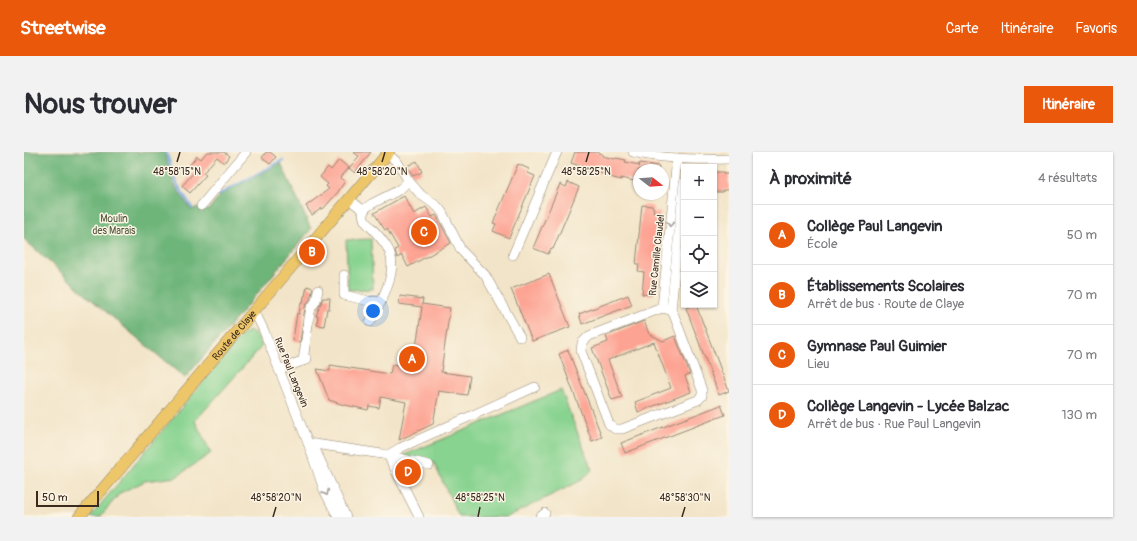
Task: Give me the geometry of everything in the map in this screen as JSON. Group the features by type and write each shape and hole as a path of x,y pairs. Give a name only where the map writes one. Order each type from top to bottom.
{"main road":[{"name":"Route de Claye","path":"79,517 388,153"}],"street":[{"path":"201,206 246,152"},
{"path":"513,255 557,152"},
{"path":"633,152 683,161 729,159"},
{"path":"388,153 398,163 408,180 421,195 437,206 442,212 461,250 485,275 520,337"},
{"name":"Rue Camille Claudel","path":"662,308 683,161"},
{"path":"370,322 388,287 391,270 390,254 386,245 365,221 363,216 364,211 369,206 401,188 408,180"},
{"path":"349,199 364,211"},
{"name":"Rue Camille Claudel","path":"671,310 662,308 589,336 582,343 581,352 609,424 615,429 622,429 698,400 702,396 702,390 671,310 682,200"},
{"path":"344,275 344,295 361,294 381,302"},
{"path":"279,370 305,360 309,318 311,308 316,301 318,290"},
{"name":"Rue Paul Langevin","path":"254,310 308,443 324,490 338,517"},
{"path":"388,455 535,387"},
{"path":"308,443 388,455 429,464"},
{"name":"Rue Paul Langevin","path":"308,443 318,454 346,517"},
{"path":"388,455 418,517"}],"green space":[{"name":"Moulin des Marais","path":"24,152 164,152 174,184 191,210 200,206 207,211 220,195 281,163 311,229 185,378 86,295 24,239"},
{"path":"371,239 373,289 348,290 346,240"},
{"path":"250,331 256,334 262,346 195,421 211,453 176,477 145,481 120,493 100,517 90,517 243,334"},
{"path":"561,390 592,470 582,480 507,517 459,517 434,463 402,456"}],"building":[{"path":"207,152 224,152 229,156 224,163 217,157 203,173 206,175 190,193 182,186 195,171 189,166 197,156 201,159"},
{"path":"266,152 270,152 276,157 270,164 262,158"},
{"path":"353,152 371,152 355,173 349,168 359,156"},
{"path":"575,152 596,152 602,154 602,156 626,160 625,162 634,164 633,164 633,181 621,178 621,180 610,177 610,175 585,170 586,168 571,163"},
{"path":"339,160 349,168 340,178 345,181 338,192 323,209 322,208 312,215 306,206 329,189 326,186 328,184 320,177 328,167 331,170"},
{"path":"417,161 422,172 413,176 407,166"},
{"path":"518,164 529,169 528,173 535,176 509,238 493,231 496,224 493,223"},
{"path":"717,172 729,174 729,190 723,190 723,192 717,192"},
{"path":"568,182 579,187 553,249 551,248 548,254 533,248 560,184 566,187"},
{"path":"404,196 414,214 426,207 432,217 436,215 451,243 408,267 402,255 397,258 395,250 398,248 387,229 385,230 374,213"},
{"path":"642,205 652,206 654,208 653,212 660,212 652,295 642,294 644,272 638,271 639,264 636,264"},
{"path":"549,274 570,327 532,341 511,289"},
{"path":"307,286 313,288 310,299 305,307 300,342 294,341 297,313 299,314"},
{"path":"628,295 632,305 582,324 579,314"},
{"path":"400,296 423,299 422,304 450,308 441,372 470,376 467,395 439,391 433,424 399,440 406,402 381,397 379,408 369,406 368,410 329,400 317,369 330,371 330,365 390,374 392,364 413,368 422,307 399,304"},
{"path":"323,298 330,298 329,309 327,309 324,326 317,325 318,316 316,316"},
{"path":"686,308 697,308 729,391 719,395"},
{"path":"644,321 649,334 663,341 675,336 690,374 685,376 691,392 638,412 635,402 671,388 654,342 608,360 622,397 612,400 592,348 608,342 606,336"},
{"path":"568,350 602,437 592,441 559,354"},
{"path":"721,405 725,415 625,453 621,443"}],"waterway":[{"path":"166,152 177,184 192,208"},
{"path":"218,195 283,160"}],"place":[{"name":"Gymnase Paul Guimier","path":"424,232"},
{"name":"Établissements Scolaires","path":"312,252"},
{"name":"Collège Paul Langevin","path":"412,359"},
{"name":"Collège Langevin - Lycée Balzac","path":"408,472"}]}
